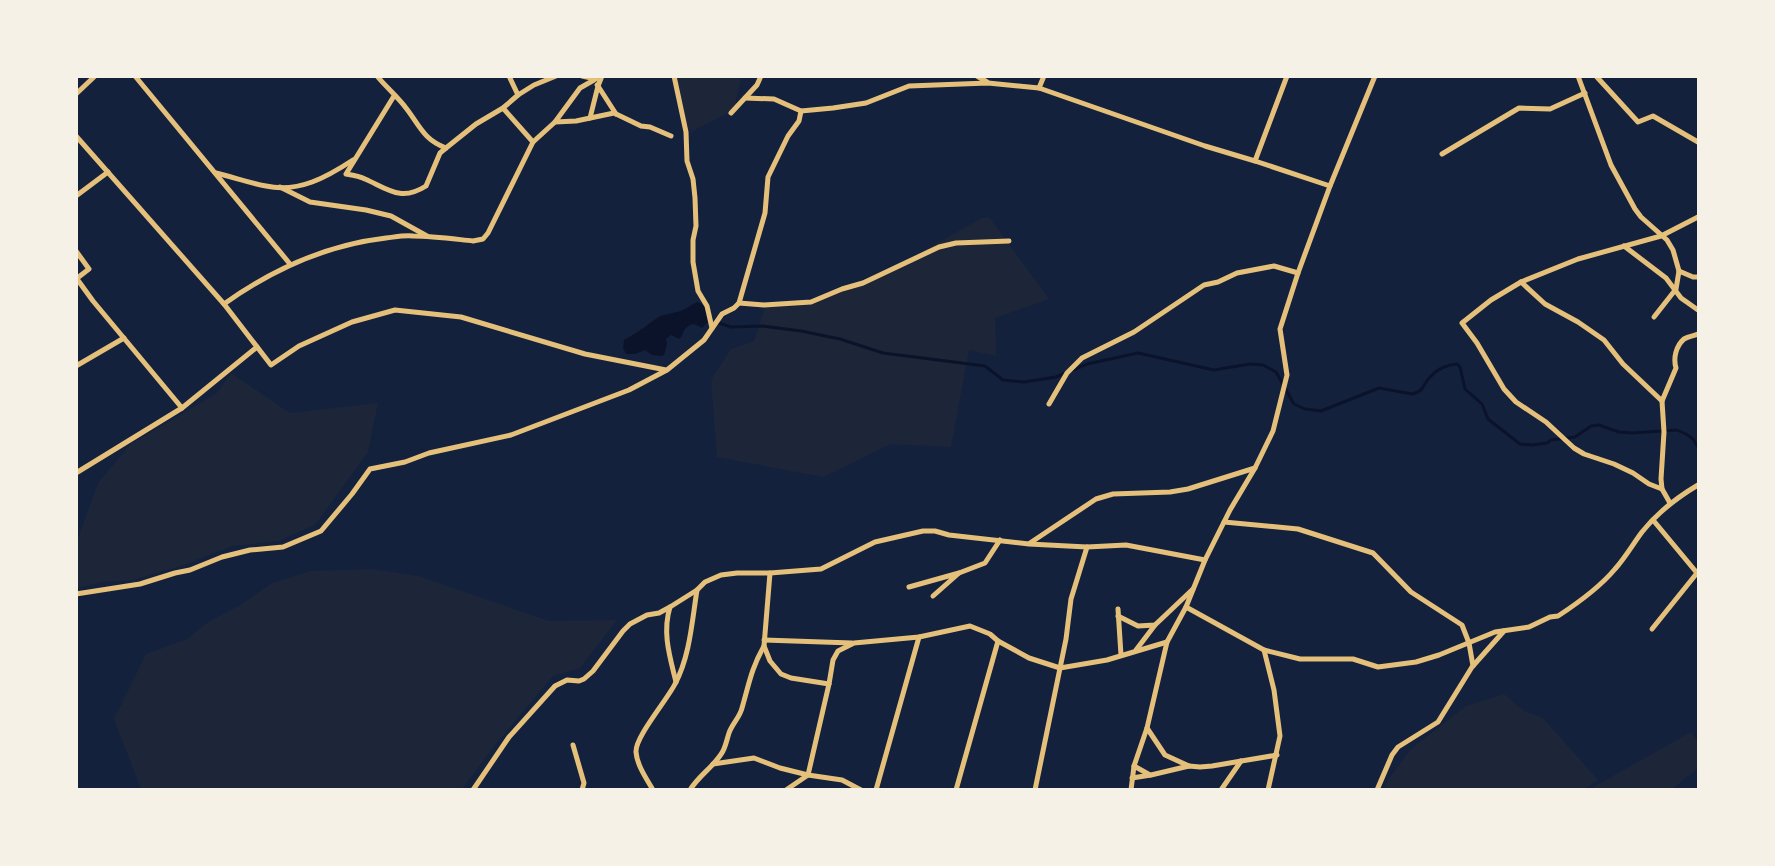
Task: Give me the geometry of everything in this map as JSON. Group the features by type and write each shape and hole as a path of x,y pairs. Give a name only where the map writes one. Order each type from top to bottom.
{"street":[{"path":"76,94 95,76"},
{"path":"135,76 290,264"},
{"path":"377,76 406,108 425,135 446,148"},
{"path":"509,76 518,95"},
{"path":"394,96 346,174 362,178 391,192 411,194 426,186 440,153 446,148 518,95 556,76"},
{"path":"582,76 595,78"},
{"path":"590,118 598,86 603,76"},
{"path":"674,76 686,132 687,161 693,179 695,198 696,226 693,240 693,262 698,291 707,306 712,328"},
{"path":"731,113 757,85 761,76"},
{"path":"977,76 988,82"},
{"path":"1039,88 1044,76"},
{"path":"1255,161 1287,76"},
{"path":"1131,789 1134,765 1147,728 1167,642 1186,607 1205,560 1224,522 1273,431 1287,375 1280,329 1330,186 1375,76"},
{"path":"1578,76 1611,165 1635,209 1667,240 1673,250 1679,270 1676,289 1654,317"},
{"path":"1581,83 1587,76"},
{"path":"1596,76 1638,122 1653,116 1698,142"},
{"path":"595,78 617,114"},
{"path":"224,304 290,264 324,251 361,241 412,236 474,241 483,239 533,142 555,122 580,88 595,78"},
{"path":"745,98 774,99 801,111 866,103 909,86 988,82 1039,88 1205,146 1330,186"},
{"path":"1442,154 1519,108 1550,109 1585,93"},
{"path":"503,108 533,142"},
{"path":"76,594 140,585 190,570 222,557 250,550 282,547 321,531 370,469 511,435 629,390 667,370 704,340 722,314 739,303 765,213 768,177 788,136 799,121 801,111"},
{"path":"555,122 576,121 609,113 617,114 641,126 650,127 671,136"},
{"path":"76,136 224,304 271,365 299,346 352,322 395,310 461,317 585,354 667,370"},
{"path":"216,173 280,188 308,184 329,176 356,158"},
{"path":"76,196 108,172"},
{"path":"280,188 310,202 391,216 429,237"},
{"path":"1662,489 1614,464 1584,454 1516,402 1504,389 1477,343 1462,324 1491,300 1521,282 1578,259 1661,236 1698,217"},
{"path":"739,303 764,305 810,302 863,283 939,247 956,243 1009,241"},
{"path":"1624,246 1666,278 1681,298 1698,310"},
{"path":"76,251 89,269 77,279 182,408"},
{"path":"1049,404 1067,373 1082,358 1134,332 1204,285 1218,282 1237,273 1274,266 1298,273"},
{"path":"1679,270 1698,277"},
{"path":"1521,282 1545,304 1578,322 1604,340 1623,364 1662,401"},
{"path":"1670,503 1662,489 1664,432 1662,401 1676,368 1674,360 1678,347 1684,340 1698,334"},
{"path":"76,366 124,338"},
{"path":"76,473 182,408 257,347"},
{"path":"1029,544 1096,500 1113,494 1188,489 1255,468"},
{"path":"1186,607 1264,650 1300,659 1353,659 1378,667 1416,662 1439,656 1495,632 1529,627 1558,616 1613,572 1642,533 1670,503 1698,486"},
{"path":"1652,629 1698,573 1653,520"},
{"path":"1224,522 1298,529 1373,553 1411,592 1462,626 1469,643 1473,666"},
{"path":"473,789 508,737 555,686 567,680 584,679 630,624 647,615 659,613 697,590 705,582 721,575 821,569 875,542 923,531 1029,544 1087,547 1126,545 1205,560"},
{"path":"909,587 985,563 1000,540"},
{"path":"1035,789 1060,668 1071,599 1087,547"},
{"path":"690,789 724,750 730,730 742,711 749,680 764,643 770,573"},
{"path":"933,596 959,573"},
{"path":"1135,651 1155,625 1194,588"},
{"path":"653,789 640,766 636,750 643,732 676,682 682,667 697,590"},
{"path":"670,607 666,619 666,633 676,682"},
{"path":"1118,609 1120,656"},
{"path":"1118,616 1138,626 1155,625"},
{"path":"764,643 823,641 854,643 920,637 970,626 990,634 1029,658 1060,668 1095,663 1167,642"},
{"path":"1377,789 1398,747 1438,722 1473,666 1504,631"},
{"path":"876,789 920,637"},
{"path":"956,789 998,641"},
{"path":"764,643 770,661 781,674 791,678 829,684"},
{"path":"786,789 808,775 833,660 838,651 854,643"},
{"path":"1264,650 1274,690 1280,736 1268,789"},
{"path":"1147,728 1165,755 1189,766"},
{"path":"573,745 584,783 582,789"},
{"path":"1132,778 1189,766 1200,767 1276,755"},
{"path":"713,764 754,758 780,768 842,780 861,789"},
{"path":"1221,789 1240,761"},
{"path":"1134,765 1151,775"}],"shaded area":[{"path":"674,77 741,77 735,106 726,114 689,133 692,129 686,132 679,88"},
{"path":"989,217 1049,299 995,318 996,356 969,350 951,447 891,444 823,477 717,457 711,380 731,349 754,341 765,307 790,307 812,303 864,284 982,218"},
{"path":"697,302 704,307 707,316 708,322 702,328 694,324 689,326 679,339 671,335 666,339 664,355 652,355 645,350 635,354 626,354 623,348 624,340 660,316 681,311"},
{"path":"231,373 290,413 378,403 368,452 315,525 278,541 232,546 184,565 133,580 102,582 77,588 77,541 98,483 131,444 217,393"},
{"path":"372,569 418,576 549,621 617,620 580,668 553,676 495,745 462,789 141,789 114,719 146,654 187,639 207,623 240,605 272,583 311,571"},
{"path":"1504,694 1524,711 1543,718 1598,780 1583,790 1392,790 1384,786 1410,750 1466,706"},
{"path":"1691,732 1698,742 1698,768 1672,789 1590,789"}],"waterway":[{"path":"716,322 731,327 762,326 801,331 840,339 883,353 985,366 1003,380 1024,382 1056,377 1087,364 1138,353 1214,370 1250,364 1263,365 1276,372 1294,404 1305,409 1321,411 1379,388 1416,393 1436,372 1445,366 1457,364 1460,367 1465,389 1482,404 1488,419 1520,444 1532,445 1575,437 1591,426 1599,425 1619,432 1632,433 1677,430 1693,439 1698,447"}]}
